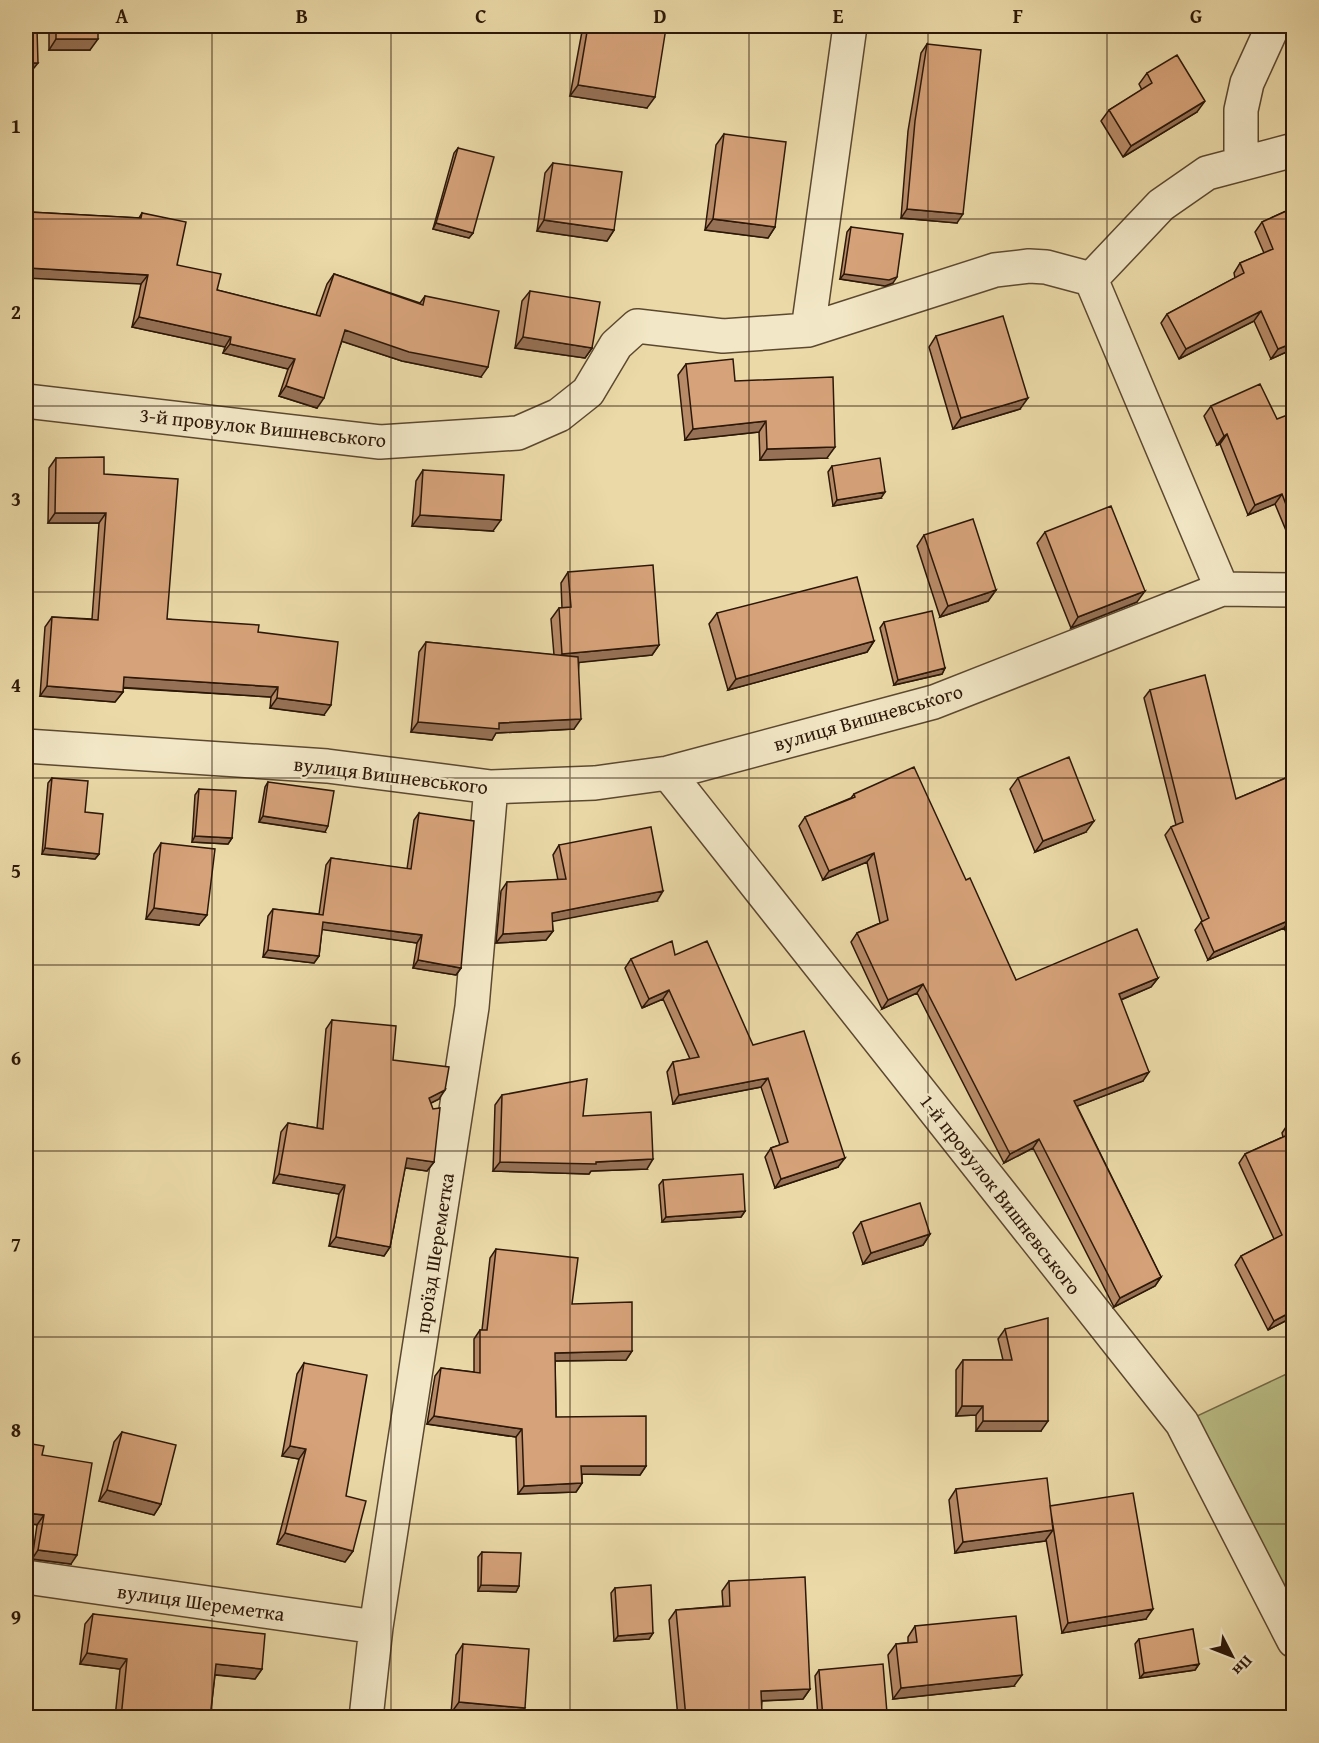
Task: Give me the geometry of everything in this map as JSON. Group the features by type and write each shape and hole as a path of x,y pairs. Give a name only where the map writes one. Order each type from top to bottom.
{"street":[{"path":"808,330 850,26"},
{"path":"1241,164 1240,110 1247,83 1273,26"},
{"path":"1293,150 1207,173 1161,205 1091,279 1222,589 1293,590"},
{"name":"3-й провулок Вишневського","path":"26,401 380,442 518,433 559,415 588,392 616,345 637,326 723,336 808,330 995,270 1029,266 1046,267 1091,279"},
{"name":"вулиця Вишневського","path":"26,746 327,766 491,787 595,783 668,773 933,702 1222,589"},
{"name":"1-й провулок Вишневського","path":"668,773 1182,1423 1293,1641"},
{"name":"проїзд Шереметка","path":"366,1718 376,1627 472,1007 491,787"},
{"name":"вулиця Шереметка","path":"26,1577 376,1627"}],"green space":[{"path":"1293,1371 1293,1641 1182,1423"}],"building":[{"path":"56,26 98,26 98,39 56,39"},
{"path":"588,26 666,28 655,97 578,85"},
{"path":"37,29 38,63 26,63 26,30"},
{"path":"927,44 981,50 963,214 907,209 915,121"},
{"path":"1177,55 1205,101 1131,146 1109,110 1152,83 1147,73"},
{"path":"724,134 786,142 775,227 713,219"},
{"path":"458,148 494,157 473,233 436,223"},
{"path":"553,163 622,172 614,230 544,220"},
{"path":"26,192 32,193 29,212 141,218 142,213 186,222 177,265 221,274 217,290 320,316 334,274 423,305 425,296 499,311 488,367 409,352 345,330 324,398 286,386 295,359 230,344 231,337 139,317 148,275 29,268 26,292"},
{"path":"1293,208 1293,343 1278,349 1261,311 1186,349 1167,314 1244,273 1240,263 1273,249 1262,222"},
{"path":"851,227 903,234 897,277 889,280 844,274"},
{"path":"530,291 600,302 592,348 523,337"},
{"path":"1003,316 1028,398 961,418 936,336"},
{"path":"733,359 735,381 833,377 835,447 767,449 766,421 693,429 686,364"},
{"path":"1260,384 1277,419 1290,414 1293,422 1293,523 1282,494 1255,505 1227,434 1224,436 1211,406"},
{"path":"104,457 104,474 178,479 167,619 259,625 258,632 338,642 331,705 277,698 278,687 124,677 123,692 47,686 52,617 98,620 106,513 55,513 56,458"},
{"path":"880,458 885,492 837,500 832,466"},
{"path":"423,470 504,475 501,520 420,515"},
{"path":"1111,506 1145,591 1078,617 1045,532"},
{"path":"973,519 996,590 948,606 924,535"},
{"path":"653,565 659,645 562,654 559,608 571,607 568,572"},
{"path":"857,577 874,641 736,679 717,613"},
{"path":"932,611 945,668 898,680 884,622"},
{"path":"426,642 578,657 581,719 499,723 499,729 418,722"},
{"path":"1205,675 1236,799 1293,775 1293,927 1290,920 1214,952 1201,922 1209,918 1171,827 1183,822 1150,690"},
{"path":"1069,757 1094,821 1043,841 1018,778"},
{"path":"914,767 966,880 970,878 1016,980 1137,929 1158,978 1119,994 1149,1072 1074,1101 1161,1277 1120,1298 1039,1139 1010,1154 923,984 888,1000 857,933 888,920 874,853 829,871 805,817 855,797 854,794"},
{"path":"52,778 88,781 85,812 103,814 99,854 45,848"},
{"path":"268,782 334,791 328,826 263,816"},
{"path":"199,789 236,791 232,838 195,836"},
{"path":"419,813 474,821 461,968 418,960 422,935 323,922 319,956 268,950 273,909 323,915 331,858 411,869"},
{"path":"651,827 663,891 552,913 553,931 503,934 507,882 566,879 559,845"},
{"path":"161,843 215,849 207,915 154,908"},
{"path":"672,941 675,955 707,941 753,1045 804,1031 845,1158 781,1179 771,1148 788,1142 768,1078 679,1095 673,1062 699,1057 669,990 649,999 631,959"},
{"path":"332,1020 396,1026 393,1060 449,1067 445,1090 429,1098 433,1109 440,1108 434,1162 407,1158 390,1247 336,1237 345,1185 279,1174 288,1123 323,1129"},
{"path":"587,1079 583,1116 651,1112 653,1159 596,1162 596,1164 500,1162 502,1095"},
{"path":"1293,1122 1293,1311 1274,1321 1241,1256 1282,1235 1245,1154 1292,1133 1288,1124"},
{"path":"743,1174 745,1211 666,1217 663,1180"},
{"path":"920,1203 930,1234 871,1253 861,1222"},
{"path":"496,1249 578,1258 572,1304 632,1302 632,1351 555,1353 556,1417 646,1416 646,1466 581,1466 582,1483 524,1486 522,1429 434,1416 441,1368 480,1373 480,1330 487,1330"},
{"path":"1048,1318 1048,1421 983,1421 983,1406 962,1406 963,1360 1012,1360 1005,1329"},
{"path":"304,1363 367,1375 346,1496 366,1501 353,1551 285,1533 306,1449 290,1446"},
{"path":"122,1432 176,1445 161,1504 107,1490"},
{"path":"26,1443 44,1446 42,1455 92,1463 77,1555 38,1550 44,1515 26,1513"},
{"path":"1047,1478 1053,1530 963,1542 956,1489"},
{"path":"1133,1493 1153,1609 1068,1623 1050,1506"},
{"path":"482,1552 521,1553 519,1586 481,1585"},
{"path":"805,1577 810,1689 761,1691 762,1714 686,1718 676,1610 730,1606 729,1581"},
{"path":"651,1585 653,1633 618,1636 615,1588"},
{"path":"93,1614 265,1634 262,1669 216,1664 210,1718 121,1718 127,1659 87,1653"},
{"path":"1016,1616 1022,1675 901,1688 896,1644 917,1642 915,1626"},
{"path":"1193,1629 1199,1664 1144,1673 1139,1639"},
{"path":"463,1644 529,1649 525,1708 459,1702"},
{"path":"883,1664 887,1713 823,1718 819,1670"}]}
